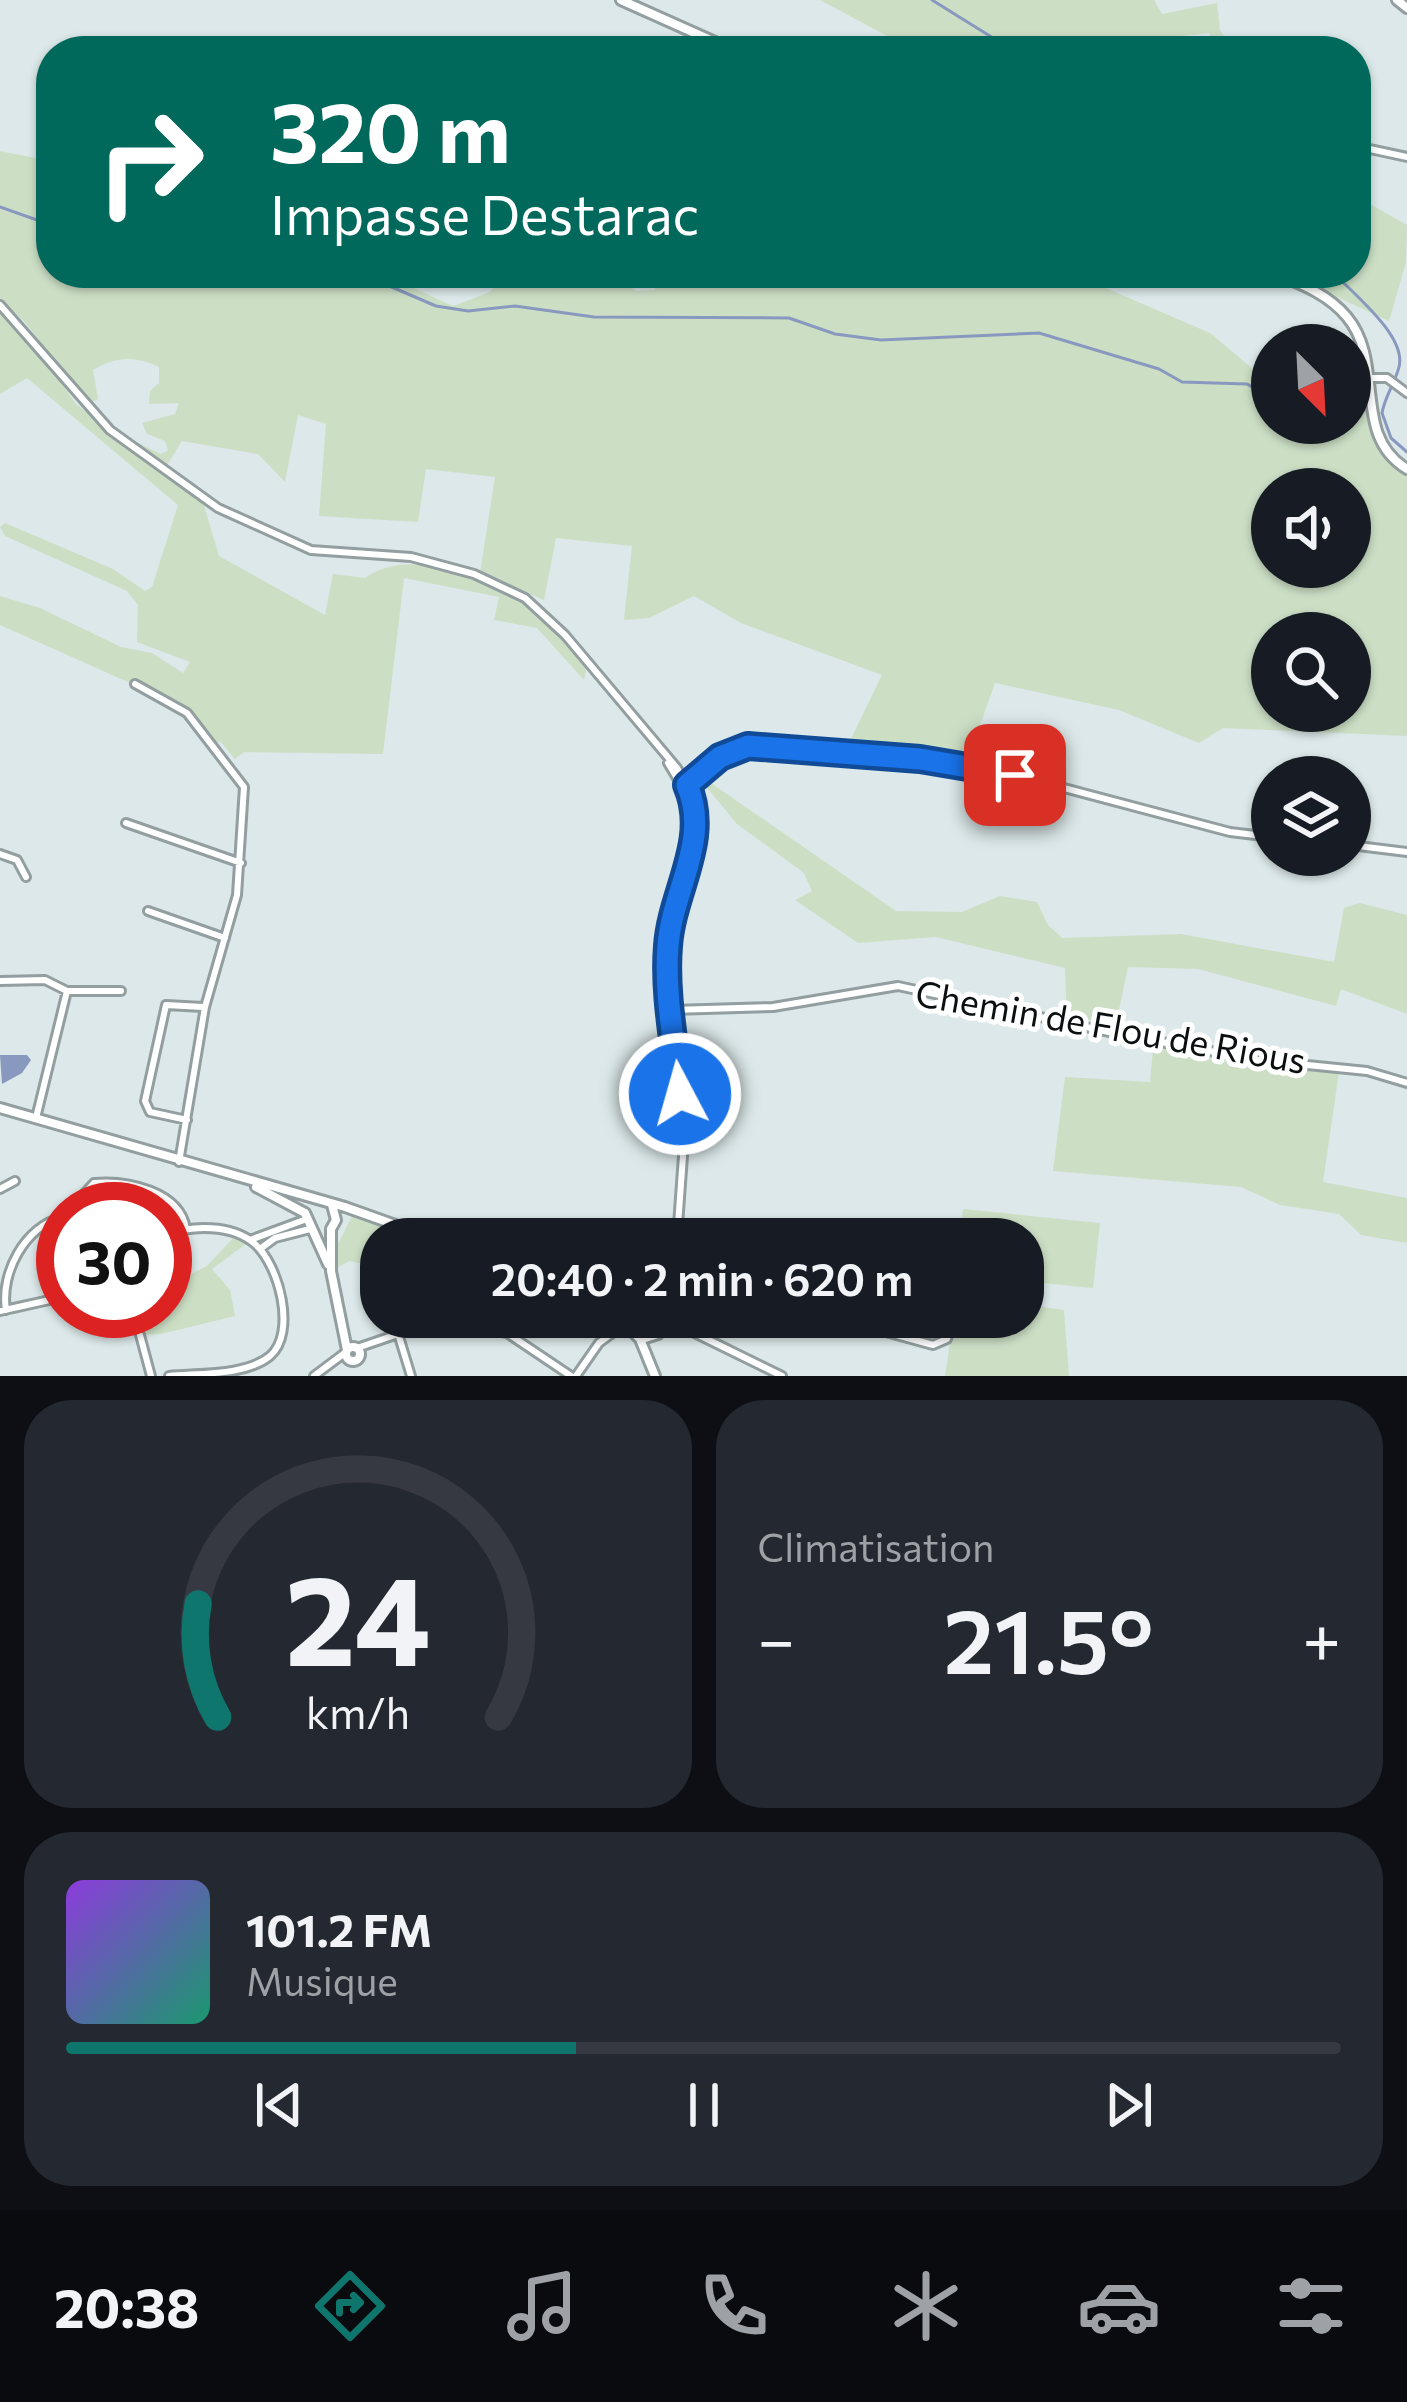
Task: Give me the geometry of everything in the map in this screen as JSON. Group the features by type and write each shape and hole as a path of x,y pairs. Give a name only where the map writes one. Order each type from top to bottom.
{"street":[{"path":"621,0 701,36"},
{"path":"1397,0 1407,8"},
{"path":"1371,149 1407,157"},
{"path":"1307,288 1352,324"},
{"path":"0,305 110,430 218,508 311,550 411,557 474,574 525,598 575,647 662,752 694,806 698,832 674,905 667,951 684,1142 678,1218"},
{"path":"1407,393 1388,379 1371,378 1376,434 1407,470"},
{"path":"135,684 187,713 240,781 241,862 205,1007 178,1162"},
{"path":"683,782 748,746 942,761 1096,793 1251,834"},
{"path":"126,823 241,862"},
{"path":"1371,848 1407,852"},
{"path":"0,854 17,860 26,877"},
{"path":"148,911 225,938"},
{"path":"0,981 45,980 67,992 122,991"},
{"name":"Chemin de Flou de Rious","path":"672,1010 773,1007 892,986 1133,1037 1258,1060 1367,1071 1407,1083"},
{"path":"35,1118 67,992"},
{"path":"188,1120 150,1112 145,1101 166,1005 205,1007"},
{"path":"1,1108 374,1218"},
{"path":"238,1179 308,1223 331,1271 355,1353"},
{"path":"0,1189 15,1181"},
{"path":"260,1250 308,1223 314,1202"},
{"path":"331,1271 332,1205"},
{"path":"250,1240 308,1223 333,1224 354,1211"},
{"path":"169,1376 250,1365 277,1348 284,1318 260,1250 250,1240 230,1232 192,1229"},
{"path":"36,1234 6,1271 1,1286 3,1310 36,1303"},
{"path":"141,1338 151,1376"},
{"path":"314,1376 335,1360 385,1338"},
{"path":"399,1338 411,1376"},
{"path":"509,1338 573,1376 607,1338"},
{"path":"637,1338 653,1371"},
{"path":"653,1371 656,1338"},
{"path":"701,1338 782,1376"},
{"path":"908,1338 933,1345 947,1338"}],"green space":[{"path":"820,0 1154,0 1162,14 1217,3 1224,36 1209,33 887,36"},
{"path":"0,151 36,158 36,288 413,288 453,306 493,288 1106,288 1210,333 1251,367 1251,444 1371,444 1371,423 1378,445 1407,476 1407,736 1315,732 1371,732 1371,612 1251,612 1251,729 1223,728 1199,743 1119,710 995,683 967,761 847,747 882,675 741,623 694,596 649,618 624,620 632,546 556,538 544,600 480,573 495,477 426,469 418,522 319,516 326,424 298,415 285,482 258,454 182,441 166,467 126,437 161,454 168,450 165,441 147,434 142,423 175,414 179,403 149,404 150,391 159,383 159,367 126,359 93,370 98,399 89,404 23,320 0,300"},
{"path":"1371,205 1407,225 1406,262 1389,321 1318,288 1371,288"},
{"path":"0,309 29,338 76,404 203,502 219,556 325,615 333,574 365,578 384,569 428,565 475,577 517,597 548,621 587,665 584,680 537,628 494,620 499,597 404,578 383,754 244,752 235,759 220,741 210,748 185,714 174,712 157,695 0,625 0,596 40,608 121,647 152,653 183,673 190,662 137,642 138,605 127,591 5,536 0,527 5,523 113,569 145,591 152,587 178,505 27,378 0,394"},
{"path":"708,781 896,911 962,912 1000,896 1037,902 1048,925 1062,938 1181,934 1334,962 1344,908 1360,903 1407,915 1407,1014 1341,989 1336,1006 1198,969 1128,967 1116,1024 1067,1017 1065,968 936,937 858,943 795,900 812,891 804,873 737,824 704,784"},
{"path":"1154,1038 1340,1065 1323,1182 1407,1198 1407,1243 1361,1235 1339,1214 1280,1205 1241,1187 1053,1171 1065,1077 1150,1082"},
{"path":"963,1209 1100,1223 1093,1288 1044,1283 1044,1218 962,1218"},
{"path":"352,1216 360,1219 360,1263 349,1261 337,1268 334,1252"},
{"path":"234,1237 246,1244 212,1269 230,1290 235,1316 192,1326 192,1274 207,1266"},
{"path":"1044,1307 1064,1310 1069,1376 945,1376 951,1338 1044,1338"}],"water":[{"path":"0,1055 27,1055 31,1060 22,1073 2,1084"}],"waterway":[{"path":"932,0 990,36"},
{"path":"0,207 36,220"},
{"path":"394,288 436,306 468,311 515,306 594,317 789,318 835,334 881,340 1039,333 1159,369 1182,382 1251,386"},
{"path":"1349,288 1395,342 1399,367 1382,413 1391,438 1407,452"}],"route":[{"path":"680,1094 667,951 674,905 698,832 687,785 705,767 737,749 771,746 965,764 1015,775"}]}
